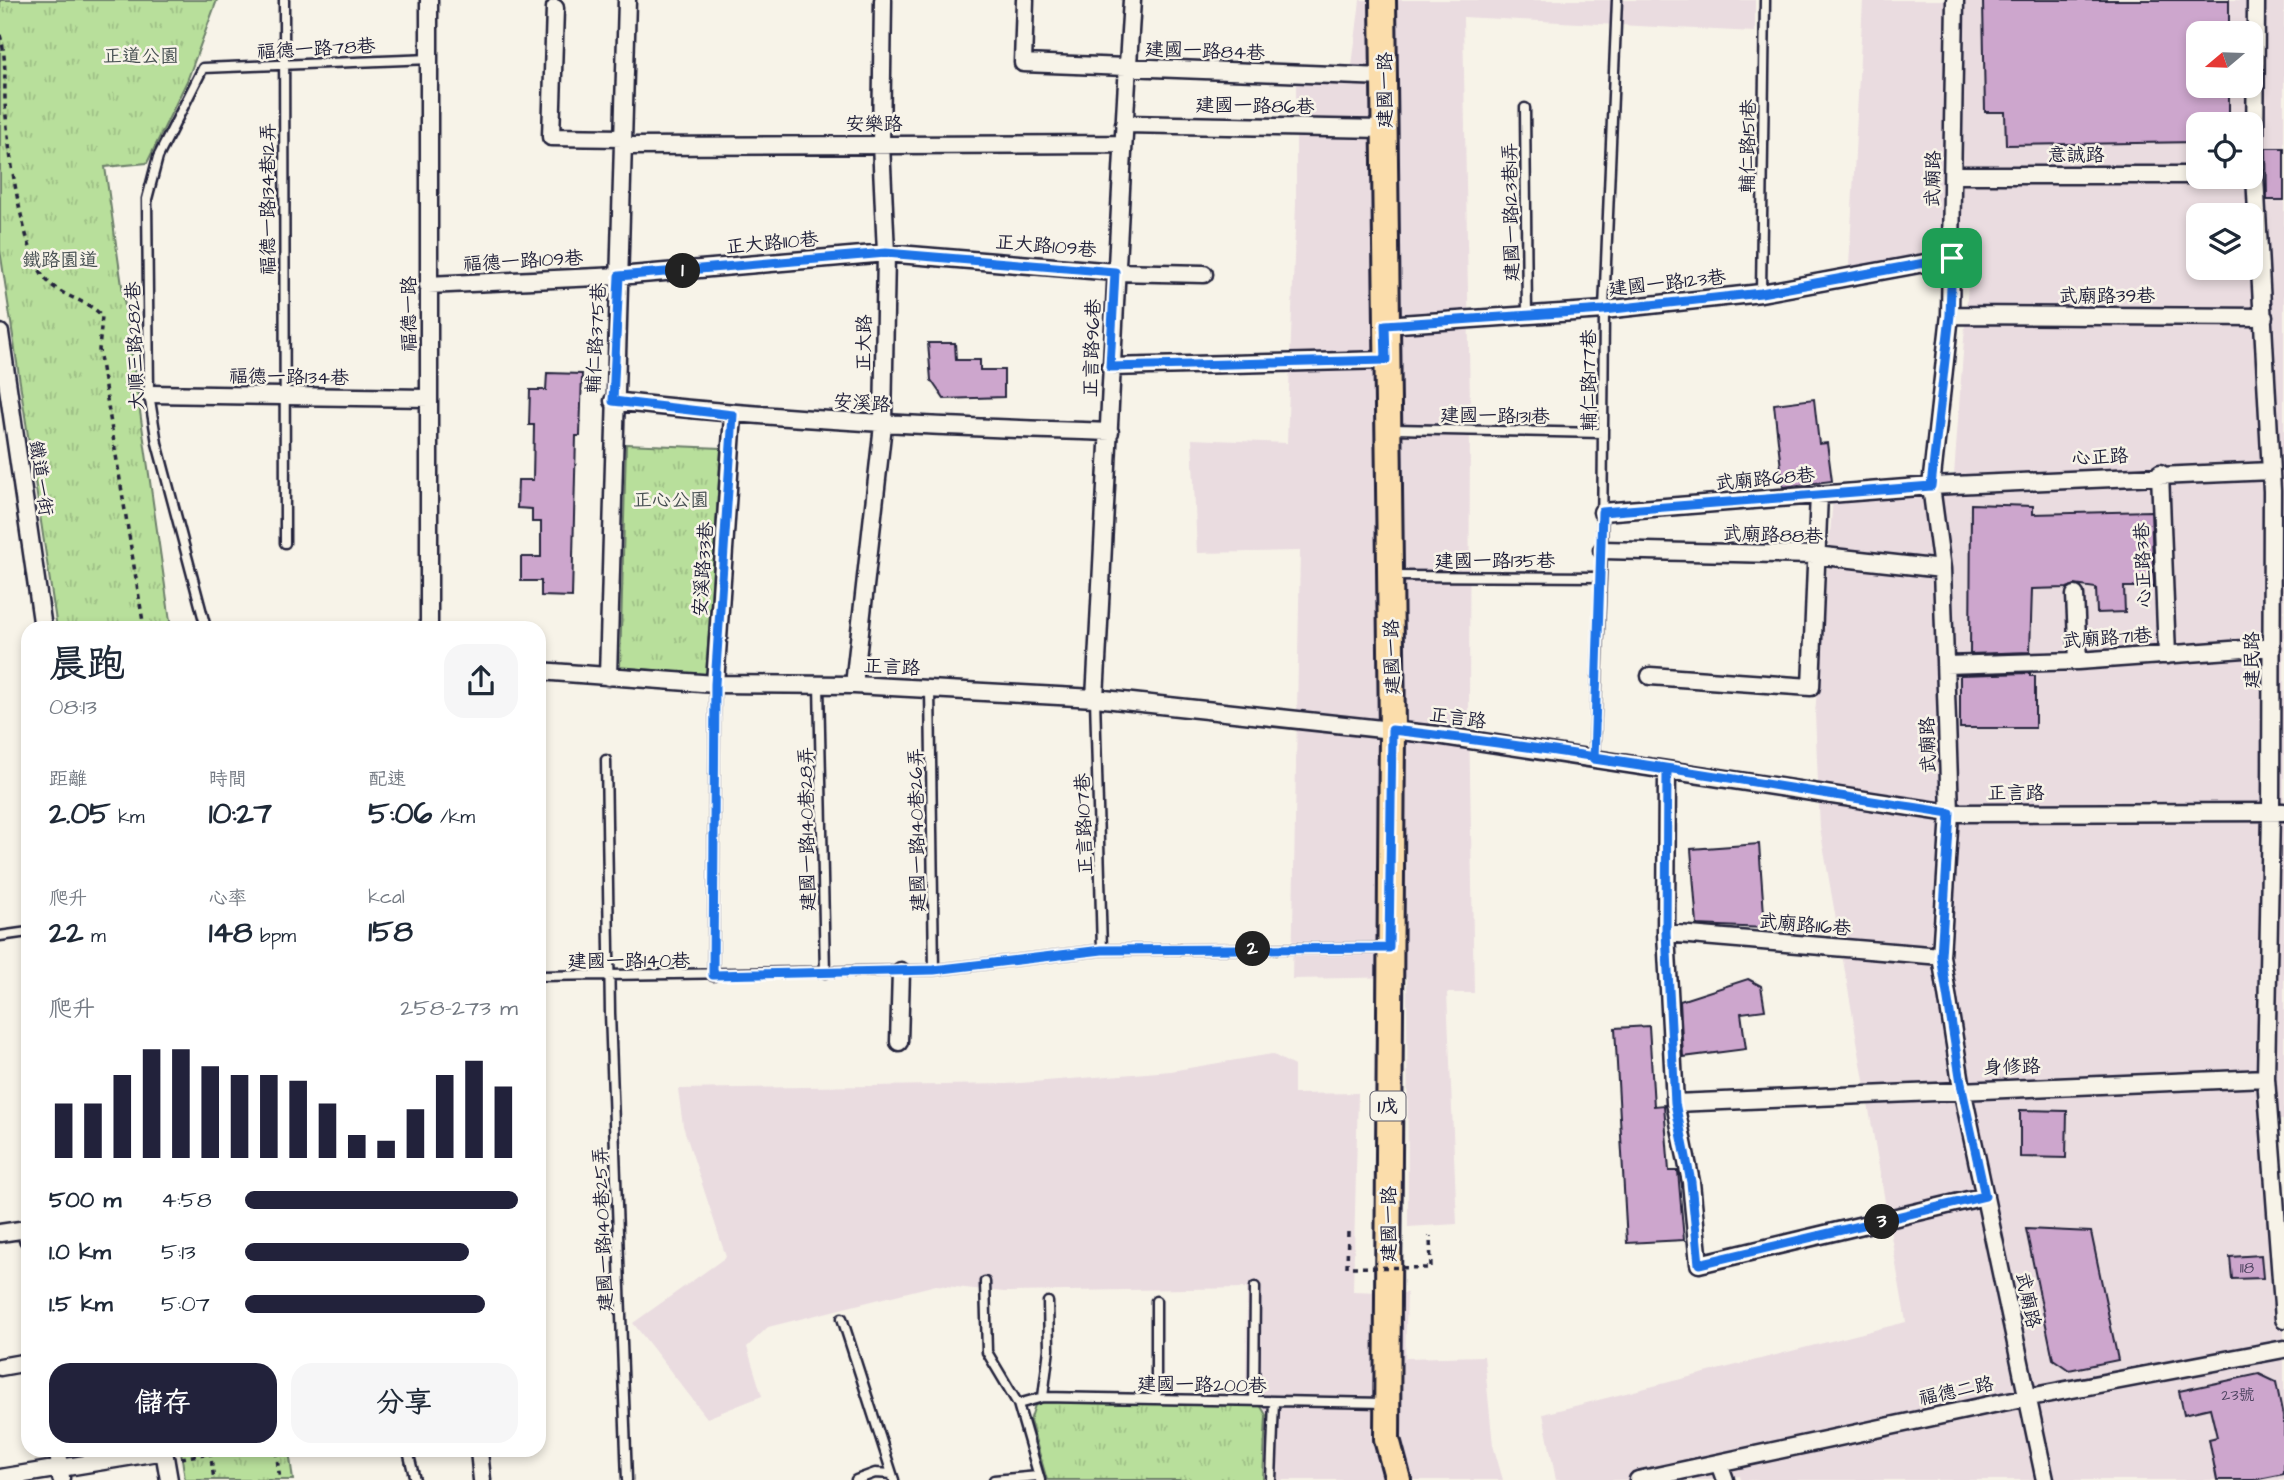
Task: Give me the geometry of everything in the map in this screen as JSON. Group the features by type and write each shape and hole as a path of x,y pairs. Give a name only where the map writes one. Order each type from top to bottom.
{"main road":[{"name":"建國一路","path":"1383,0 1386,429 1392,730 1387,1439 1398,1480"}],"street":[{"name":"福德一路","path":"429,0 429,621"},
{"name":"輔仁路375巷","path":"608,677 613,401 627,0"},
{"name":"正大路","path":"854,685 883,425 886,253 881,144 883,0"},
{"name":"建國一路84巷","path":"1025,0 1023,63 1385,77"},
{"name":"正言路96巷","path":"1095,698 1110,432 1115,272 1132,0"},
{"name":"武廟路","path":"1955,0 1950,315 1931,486 1942,569 1950,813 1941,956 1962,1089 2045,1480"},
{"name":"建民路","path":"2254,112 2256,0"},
{"name":"安樂路","path":"555,8 551,137 624,142 1123,144"},
{"name":"建國一路86巷","path":"1124,124 1384,129"},
{"name":"意誠路","path":"1954,175 2186,175"},
{"name":"建民路","path":"2254,189 2264,317 2270,471 2278,491 2272,647 2278,812 2266,1078 2284,1319"},
{"name":"正大路110巷","path":"619,276 886,253"},
{"name":"正大路109巷","path":"886,253 1115,272 1204,274"},
{"name":"建國一路123巷","path":"1385,325 1604,310 1761,293 1952,258"},
{"name":"福德一路109巷","path":"428,285 619,276"},
{"name":"武廟路39巷","path":"1950,315 2264,317"},
{"name":"鐵道一街","path":"0,333 42,621"},
{"path":"1110,367 1386,360"},
{"name":"福德一路134巷","path":"149,394 429,398"},
{"name":"安溪路","path":"613,401 733,415 883,425 1110,432"},
{"name":"安溪路33巷","path":"715,684 733,415"},
{"name":"心正路","path":"1931,486 2270,471"},
{"name":"心正路3巷","path":"2160,474 2167,655"},
{"name":"武廟路68巷","path":"1602,512 1931,486"},
{"path":"1650,676 1811,687 1819,494"},
{"name":"武廟路88巷","path":"1602,551 1815,555 1942,569"},
{"path":"2076,595 2078,661"},
{"name":"武廟路71巷","path":"1945,665 2078,661 2272,647"},
{"name":"正言路","path":"546,672 715,684 854,685 1095,698 1392,730 1950,813 2278,812"},
{"path":"1667,770 1666,933 1675,1103 1691,1182 1699,1264 1985,1196"},
{"name":"武廟路116巷","path":"1666,933 1941,956"},
{"path":"899,1042 901,971"},
{"name":"身修路","path":"1675,1103 2266,1078"},
{"path":"0,1233 21,1230"},
{"name":"福德二路","path":"1638,1480 2029,1397 2284,1349"},
{"path":"0,1367 21,1363"},
{"path":"59,1457 61,1475"},
{"path":"0,1478 61,1475 149,1457"},
{"path":"169,1457 169,1480"},
{"path":"480,1457 482,1480"},
{"path":"1719,1463 1725,1480"}],"lane":[{"name":"福德一路134巷12弄","path":"284,0 285,543"},
{"name":"輔仁路177巷","path":"1594,759 1602,551 1604,310 1617,0"},
{"name":"輔仁路151巷","path":"1761,293 1765,0"},
{"name":"福德一路78巷","path":"203,68 431,59"},
{"name":"大順三路282巷","path":"203,68 158,158 147,199 149,394 156,443 204,621"},
{"name":"建國一路123巷1弄","path":"1525,108 1527,316"},
{"name":"建國一路131巷","path":"1386,429 1603,433"},
{"name":"建國一路135巷","path":"1389,576 1601,577"},
{"path":"713,975 715,684"},
{"name":"建國一路140巷28弄","path":"819,684 825,973"},
{"name":"建國一路140巷26弄","path":"930,689 934,970"},
{"name":"正言路107巷","path":"1095,698 1102,950"},
{"name":"建國一路140巷25弄","path":"606,760 609,977 627,1480"},
{"path":"0,936 21,933"},
{"name":"建國一路140巷","path":"546,976 934,970 1102,950 1389,948"},
{"path":"985,1282 987,1352 1018,1404 1039,1478 994,1480"},
{"path":"1254,1401 1255,1287"},
{"path":"1156,1399 1157,1301"},
{"path":"1044,1397 1049,1349 1048,1302"},
{"path":"842,1318 893,1477"},
{"name":"建國一路200巷","path":"1018,1404 1044,1397 1388,1403"},
{"path":"1271,1480 1274,1401"},
{"path":"409,1457 415,1480"},
{"path":"856,1480 875,1473 893,1477"}],"path":[{"path":"0,35 4,48 9,135 22,215 38,267 55,289 93,306 102,316 99,350 104,389 143,621"},
{"path":"0,136 9,135"},
{"path":"1348,1232 1347,1267 1431,1268 1430,1236"},
{"path":"211,1457 214,1480"},
{"path":"277,1457 280,1480"}],"shaded area":[{"path":"1360,0 1755,0 1755,32 1463,17 1470,404 1469,721 1474,993 1447,993 1457,1224 1408,1227 1407,977 1292,979 1300,551 1197,553 1192,439 1287,443 1296,204 1296,68 1352,66"},
{"path":"1863,0 2284,0 2284,1120 2278,1120 2284,1210 2284,1480 1741,1480 1740,1476 1715,1480 1556,1480 1543,1414 1906,1322 1820,828 1815,714 1834,486 1954,475 1971,244 1849,267"},
{"path":"1272,1054 1294,1066 1294,1094 1358,1093 1353,1291 1407,1293 1405,1358 1484,1356 1493,1445 1503,1480 1263,1480 1266,1415 1260,1405 1246,1405 1247,1288 1004,1292 936,1285 768,1327 747,1347 762,1396 707,1418 633,1323 726,1257 683,1126 678,1089 1007,1084 1171,1071"}],"green space":[{"name":"鐵路園道","path":"0,0 217,0 187,81 147,163 105,167 170,621 56,621 0,250"},
{"name":"正心公園","path":"626,444 721,448 706,675 620,667"},
{"path":"1043,1402 1260,1405 1266,1415 1263,1480 1047,1480 1030,1421 1035,1405"},
{"path":"182,1457 290,1457 293,1480 185,1480"}],"building":[{"path":"1983,0 2229,0 2229,21 2186,21 2186,98 2229,98 2229,112 2186,112 2186,142 2006,145 2005,112 1985,112"},
{"path":"2266,148 2284,148 2284,200 2267,200"},
{"path":"928,343 955,343 956,360 980,360 980,370 1004,370 1004,397 944,399 931,380"},
{"path":"547,373 582,374 580,436 576,436 572,597 541,596 541,581 521,581 521,557 541,557 541,522 532,522 532,509 517,508 518,480 533,480 534,425 529,425 530,390 546,390"},
{"path":"1814,399 1819,444 1827,443 1832,481 1783,487 1774,404"},
{"path":"1971,504 2033,506 2033,514 2151,511 2154,587 2124,587 2125,612 2097,613 2096,588 2075,585 2067,588 2032,589 2030,652 1970,654"},
{"path":"2030,673 2030,676 2035,676 2035,728 1960,728 1960,675"},
{"path":"1759,844 1765,928 1697,925 1691,849"},
{"path":"1748,979 1761,986 1765,1010 1741,1013 1746,1049 1683,1057 1680,1001"},
{"path":"1649,1026 1654,1106 1664,1105 1669,1171 1678,1171 1684,1240 1627,1243 1615,1028"},
{"path":"2020,1110 2067,1111 2066,1158 2020,1157"},
{"path":"2026,1229 2091,1232 2118,1360 2069,1370 2053,1359"},
{"path":"2261,1255 2263,1278 2232,1279 2230,1257"},
{"path":"2259,1374 2276,1382 2284,1421 2284,1474 2254,1480 2217,1480 2209,1439 2217,1437 2210,1408 2184,1414 2179,1391"}],"route":[{"path":"1952,258 1761,293 1604,310 1385,325 1386,360 1110,367 1115,272 886,253 619,276 613,401 733,415 715,684 713,975 934,970 1102,950 1389,948 1392,730 1437,735 1594,759 1667,770 1912,807 1950,813 1941,956 1962,1089 1985,1196 1699,1264 1691,1182 1675,1103 1666,933 1667,770 1594,759 1602,512 1931,486 1950,315 1952,258"}],"park label":[{"name":"正道公園","path":"141,55"}]}
